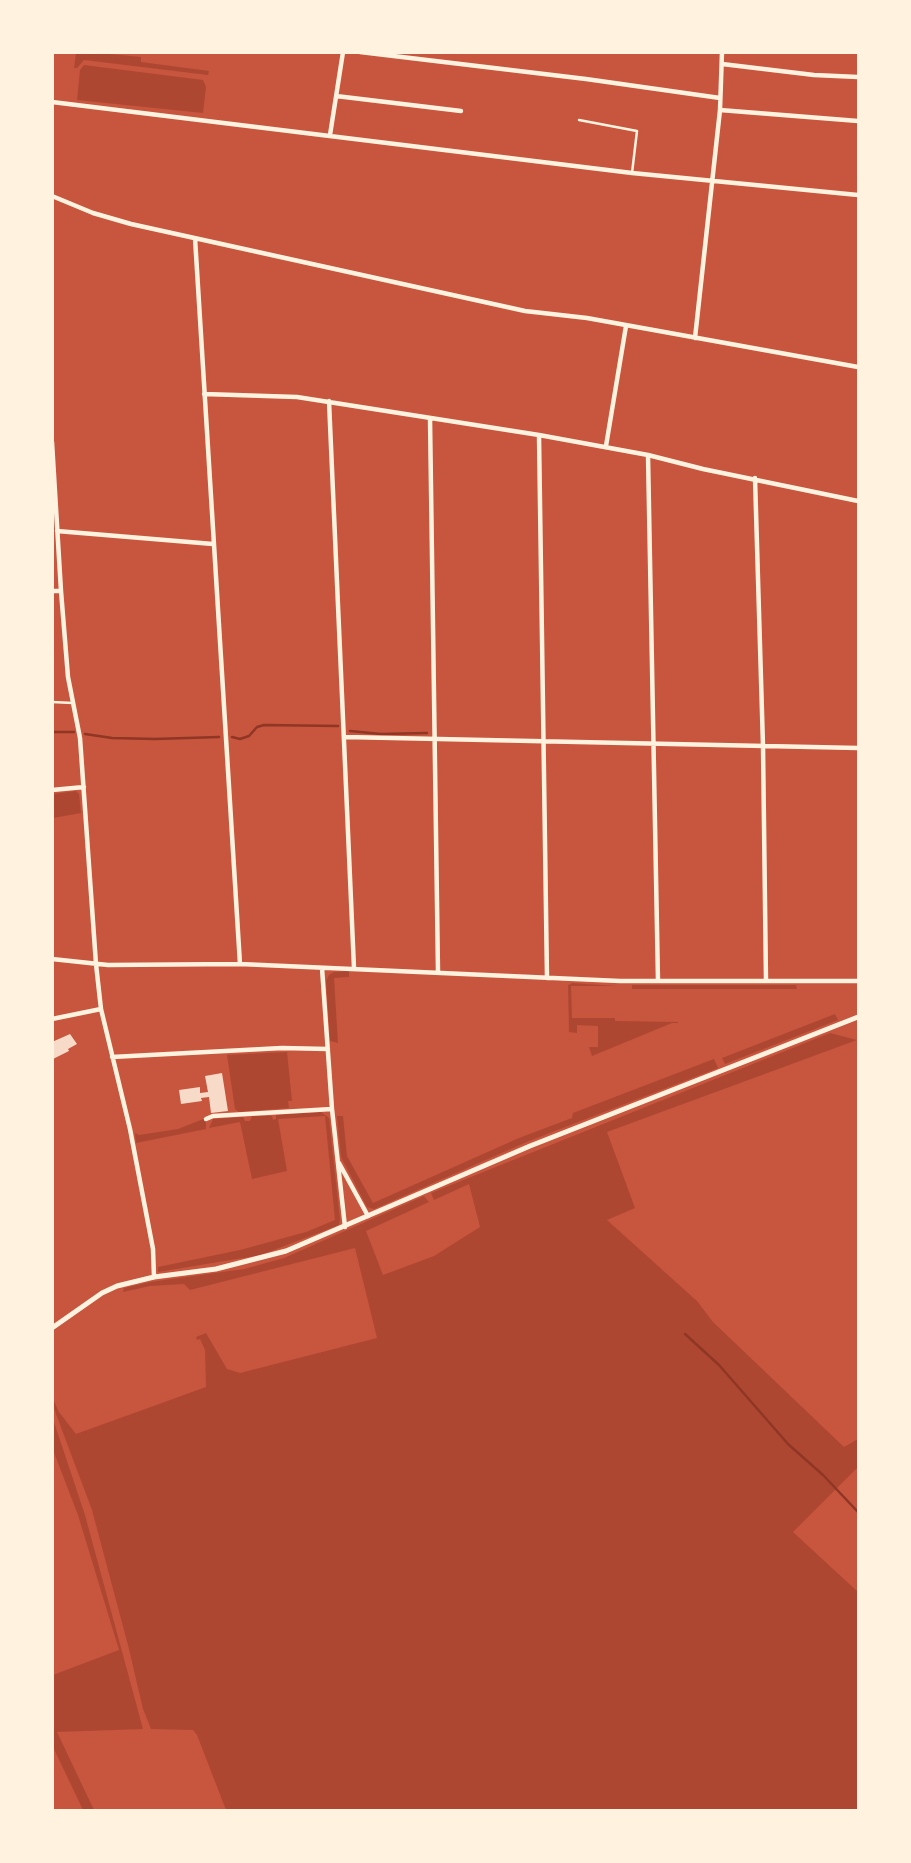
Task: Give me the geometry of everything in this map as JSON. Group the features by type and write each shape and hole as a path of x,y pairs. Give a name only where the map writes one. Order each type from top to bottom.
{"street":[{"path":"330,135 343,52"},
{"path":"360,52 720,98"},
{"path":"695,338 720,110 722,52"},
{"path":"722,64 814,75 859,77"},
{"path":"336,96 461,111"},
{"path":"52,102 632,173 859,195"},
{"path":"720,110 859,121"},
{"path":"52,196 93,213 195,238 525,311 859,367"},
{"path":"195,238 240,964"},
{"path":"606,446 626,326"},
{"path":"204,394 296,397 329,401 539,435 606,446 859,501"},
{"path":"329,401 354,968"},
{"path":"430,418 433,738 439,972"},
{"path":"539,435 547,978"},
{"path":"52,442 68,677 80,738 85,787 87,858 101,1009 130,1129 153,1249 154,1277"},
{"path":"648,455 658,981"},
{"path":"755,478 763,746 766,981"},
{"path":"57,531 213,544"},
{"path":"52,591 61,591"},
{"path":"345,737 859,748"},
{"path":"52,790 85,787"},
{"path":"52,959 96,964 240,964 547,978 859,981"},
{"path":"322,968 332,1109 345,1227"},
{"path":"52,1019 101,1009"},
{"path":"52,1328 102,1293 133,1281 216,1269 267,1257 345,1227 530,1146 859,1017"},
{"path":"112,1057 282,1048 328,1049"},
{"path":"205,1119 332,1109"},
{"path":"337,1159 368,1216"}],"lane":[{"path":"579,120 638,131 632,173"},
{"path":"52,702 73,703"}],"shaded area":[{"path":"76,53 141,57 141,62 209,71 208,75 84,60 74,68"},
{"path":"84,65 203,80 206,87 203,113 77,100 80,70"},
{"path":"76,791 79,794 81,813 53,818 53,794"},
{"path":"349,971 349,977 334,978 338,1043 330,1041 326,981 334,972"},
{"path":"568,985 616,986 571,986 572,1018 678,1023 672,1023 592,1056 589,1047 598,1047 598,1026 577,1025 577,1033 569,1032"},
{"path":"632,985 796,985 797,989 632,989"},
{"path":"835,1014 838,1020 725,1064 722,1058"},
{"path":"830,1033 857,1040 607,1132 635,1208 607,1220 697,1301 713,1322 844,1447 858,1439 858,1467 793,1532 858,1592 858,1810 226,1810 193,1730 151,1729 143,1709 92,1510 53,1406 53,1399 59,1412 76,1434 206,1387 205,1350 200,1339 197,1340 196,1337 206,1333 227,1369 240,1373 377,1338 355,1248 190,1290 184,1284 150,1286 123,1292 124,1288 244,1269 284,1258 424,1196 429,1202 366,1231 383,1275 434,1256 480,1227 469,1184 434,1200 431,1193"},
{"path":"287,1052 292,1101 288,1101 289,1108 239,1112 235,1109 227,1055"},
{"path":"714,1059 718,1068 529,1141 374,1209 367,1207 341,1157 337,1116 343,1116 347,1156 373,1203 519,1138 572,1118 573,1113"},
{"path":"321,1112 329,1118 339,1225 261,1255 158,1272 158,1267 240,1250 306,1232 335,1220 325,1116 278,1119 287,1171 252,1179 240,1122 209,1128 213,1119 243,1117 245,1121 250,1121 252,1116 272,1116 273,1120 276,1115"},
{"path":"206,1118 206,1129 136,1143 135,1133 139,1135 178,1129"},
{"path":"53,1419 85,1515 143,1729 57,1732 94,1810 83,1810 53,1747 53,1675 119,1650 78,1515 53,1450"}],"building":[{"path":"70,1034 77,1044 53,1059 52,1042"},
{"path":"222,1073 228,1111 211,1113 209,1097 201,1098 202,1101 181,1104 179,1090 200,1087 200,1093 208,1092 205,1076"}],"waterway":[{"path":"232,737 240,739 249,736 257,727 264,725 338,726"},
{"path":"350,731 381,734 427,733"},
{"path":"52,732 74,732"},
{"path":"85,734 155,739 219,737"},
{"path":"685,1334 719,1365 788,1444 823,1475 858,1512"}]}
